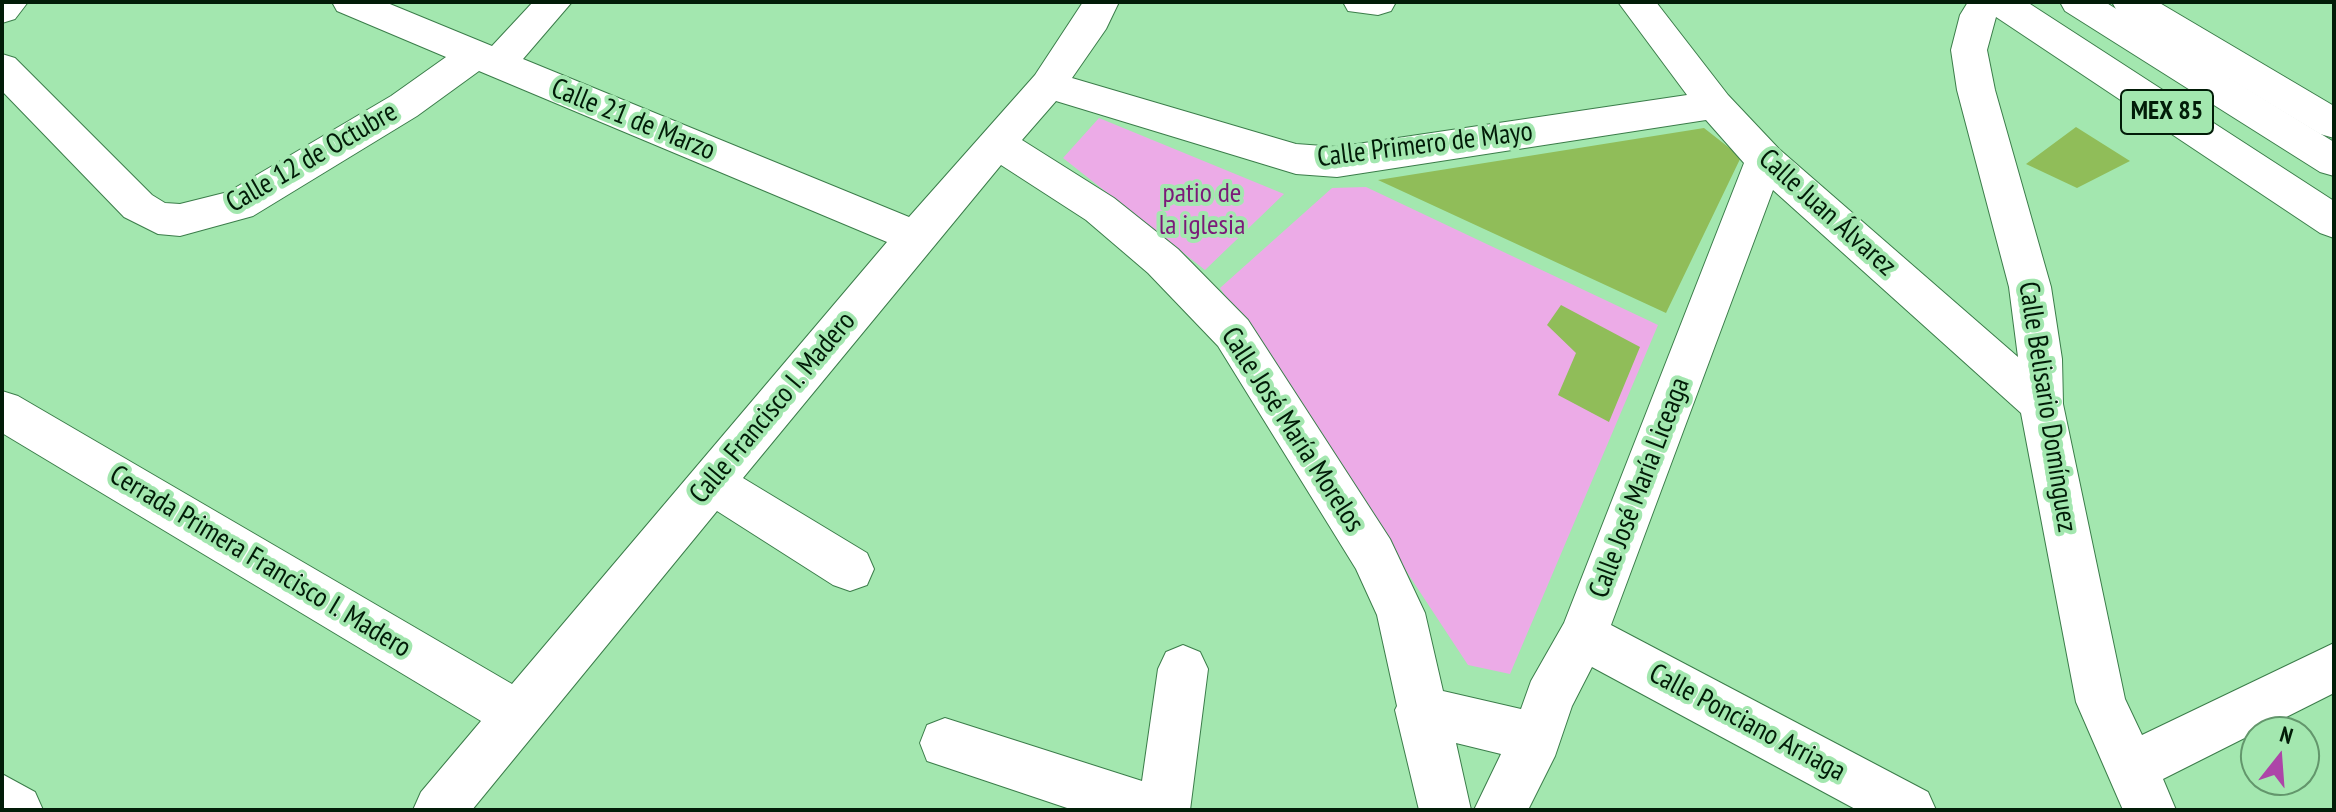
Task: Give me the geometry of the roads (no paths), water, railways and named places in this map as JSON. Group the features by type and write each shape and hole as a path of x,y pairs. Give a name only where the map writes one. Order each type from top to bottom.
{"street":[{"path":"2,10 10,2"},
{"name":"Calle 21 de Marzo","path":"350,2 916,237"},
{"name":"Calle 12 de Octubre","path":"2,68 138,206 158,218 180,220 239,205 486,60 554,2"},
{"name":"Calle Francisco I. Madero","path":"439,810 916,237 1048,85 1093,20 1101,2"},
{"path":"1361,2 1378,2"},
{"name":"Calle Juan Álvarez","path":"1636,2 1715,105 1765,160 2041,404"},
{"name":"MEX 85","path":"2078,2 2334,161"},
{"path":"2130,2 2334,124"},
{"name":"MEX 85","path":"1981,5 2334,222"},
{"name":"Calle Belisario Domínguez","path":"1981,5 1969,50 1976,90 2030,287 2040,359 2041,404 2101,702 2140,789"},
{"name":"Calle Primero de Mayo","path":"1048,85 1296,159 1337,162 1715,105"},
{"name":"Calle José María Morelos","path":"998,144 1100,209 1163,261 1233,333 1373,554 1401,613 1420,710 1445,810"},
{"name":"Calle José María Liceaga","path":"1500,810 1537,738 1549,698 1583,636 1765,160"},
{"name":"Cerrada Primera Francisco I. Madero","path":"2,410 517,714"},
{"path":"712,483 850,569"},
{"name":"Calle Ponciano Arriaga","path":"1583,636 1910,810"},
{"path":"2140,789 2334,667"},
{"path":"1164,810 1183,669"},
{"path":"1420,710 1537,738"},
{"path":"945,743 1153,810"},
{"path":"2,800 17,810"}],"park label":[{"name":"patio de la iglesia","path":"1202,210"}]}
